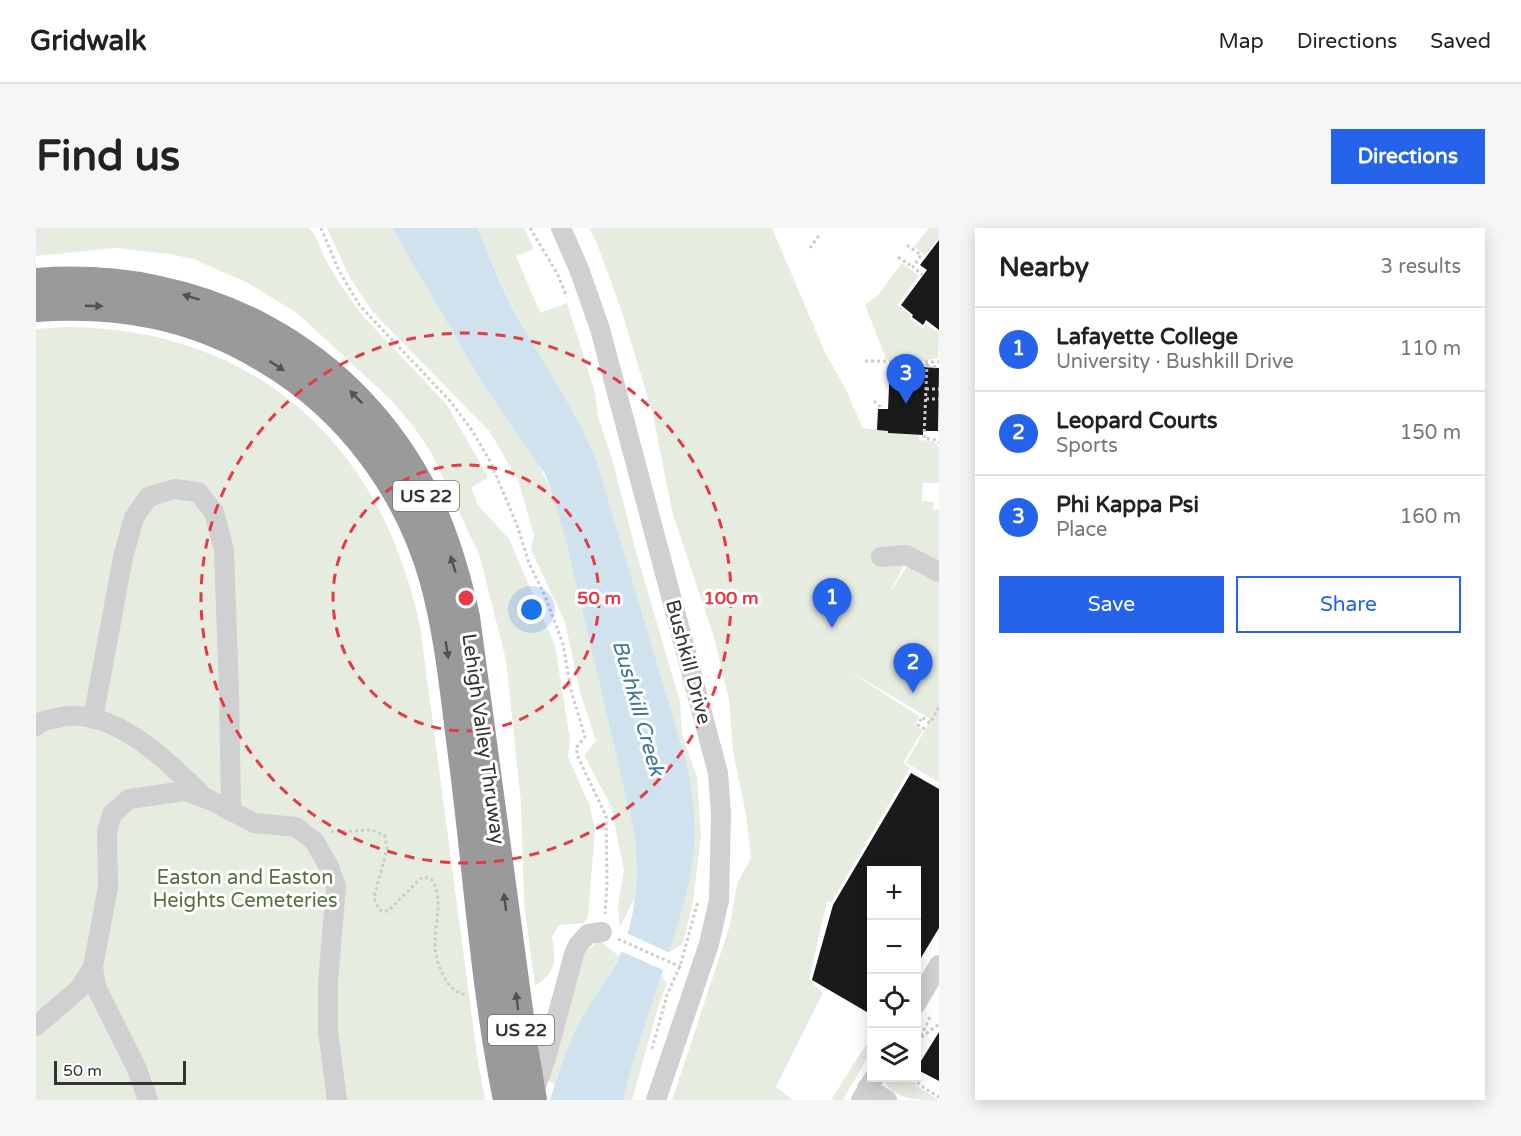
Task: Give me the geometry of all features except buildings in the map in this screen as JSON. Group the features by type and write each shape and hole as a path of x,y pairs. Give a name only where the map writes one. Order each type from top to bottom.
{"highway":[{"name":"Lehigh Valley Thruway","path":"36,282 74,280 124,283 180,294 236,314 290,343 317,362 363,404 397,447 429,501 452,559 472,648 499,962 498,1051 507,1100"},
{"name":"Lehigh Valley Thruway","path":"36,308 94,306 121,308 173,319 225,337 276,365 324,401 361,441 398,495 419,540 441,610 468,803 499,962 524,1047 532,1100"}],"street":[{"name":"Bushkill Drive","path":"561,228 579,269 600,329 718,773 722,814 719,900 709,944 656,1100"},
{"path":"93,719 123,557 134,518 148,497 174,489 198,492 214,512 224,550 231,811"},
{"path":"881,557 906,555 939,572"},
{"path":"36,726 40,722 70,714 102,720 167,761 207,799"},
{"path":"148,1100 136,1069 96,987 93,967 108,887 107,831 112,814 129,799 185,791 207,799 254,823 296,827 315,842 329,867 336,886 328,982 328,1031 337,1100"},
{"path":"532,1100 578,945 588,934 609,935"},
{"path":"925,1008 939,965"},
{"path":"36,1026 79,989 93,967"},
{"path":"867,1089 887,1100"}],"path":[{"path":"321,228 339,271 360,306 450,401 471,429 489,461 517,525 529,563 545,596 563,644 571,690 585,737 576,748 578,758 606,816 609,935 680,966"},
{"path":"530,228 557,273 572,306"},
{"path":"810,248 820,234"},
{"path":"907,245 925,259"},
{"path":"913,267 921,255"},
{"path":"898,257 923,275"},
{"path":"865,361 927,364 939,367"},
{"path":"927,364 939,362"},
{"path":"927,364 924,438 936,440 939,443"},
{"path":"926,389 939,389"},
{"path":"925,399 939,399"},
{"path":"874,401 884,409"},
{"path":"925,729 918,725 922,717 930,723 939,707"},
{"path":"306,835 372,830 385,836 387,849 374,897 381,911 388,911 423,877 430,879 438,892 435,945 437,963 445,980 456,992 472,996"},
{"path":"649,1058 668,995 680,966 699,896"},
{"path":"921,1039 926,1026 925,1008"},
{"path":"923,1036 939,1024"},
{"path":"918,1082 939,1097"}],"green space":[{"path":"36,228 309,228 315,235 324,257 340,284 362,315 447,405 488,477 471,488 478,505 509,539 555,646 570,740 568,757 589,804 595,829 588,917 584,923 559,925 552,937 553,965 548,976 535,986 524,904 521,802 506,660 480,557 432,454 414,427 390,399 297,313 248,283 193,259 170,254 116,248 36,256"},
{"path":"327,228 392,228 483,384 536,459 551,489 568,550 635,836 637,856 635,897 620,927 618,906 624,870 611,806 584,755 596,741 580,692 565,622 531,550 534,535 518,480 490,432 372,311 350,278"},
{"path":"477,228 524,228 534,249 516,256 540,313 567,303 595,392 598,416 680,702 682,735 697,777 701,836 693,901 683,944 668,953 683,902 692,856 693,809 685,757 596,459 571,409 517,317"},
{"path":"589,228 772,228 824,350 863,428 918,435 919,440 933,441 939,448 939,483 923,483 922,501 934,502 933,510 939,510 939,567 915,555 898,550 881,551 873,555 883,563 904,565 889,594 910,562 939,579 939,782 906,763 927,726 929,718 844,668 919,716 915,725 923,730 903,763 910,768 831,903 827,901 809,979 823,993 776,1087 793,1100 672,1100 730,925 737,884 751,858 746,814 733,752 729,700 714,637 672,511 653,415 621,309"},
{"path":"929,228 939,228 939,238 925,255 914,247"},
{"path":"902,263 919,276 897,305 911,315 910,319 923,328 926,324 939,333 938,358 923,361 884,359 885,356 865,305 878,295"},
{"name":"Easton and Easton Heights Cemeteries","path":"65,327 133,333 196,348 251,374 300,408 341,451 375,502 401,561 420,626 477,1055 485,1100 36,1100 36,329"},
{"path":"600,941 619,956 557,1076 555,1085 548,1080 576,972 587,950"},
{"path":"661,974 667,984 659,1004 632,1100 623,1100 636,1053"},
{"path":"867,1043 867,1058 843,1100 831,1100"},
{"path":"915,1082 939,1100 902,1096 885,1083"}],"water":[{"name":"Bushkill Creek","path":"392,228 477,228 511,304 571,409 596,459 685,757 694,825 690,877 679,921 623,1100 550,1100 575,1031 612,971 623,948 635,901 637,868 635,836 568,550 545,474 483,384"}],"pier":[{"path":"624,932 670,953 663,970 618,950"}],"place":[{"name":"Phi Kappa Psi","path":"906,404"},
{"name":"Lafayette College","path":"832,628"},
{"name":"Leopard Courts","path":"913,693"}]}
